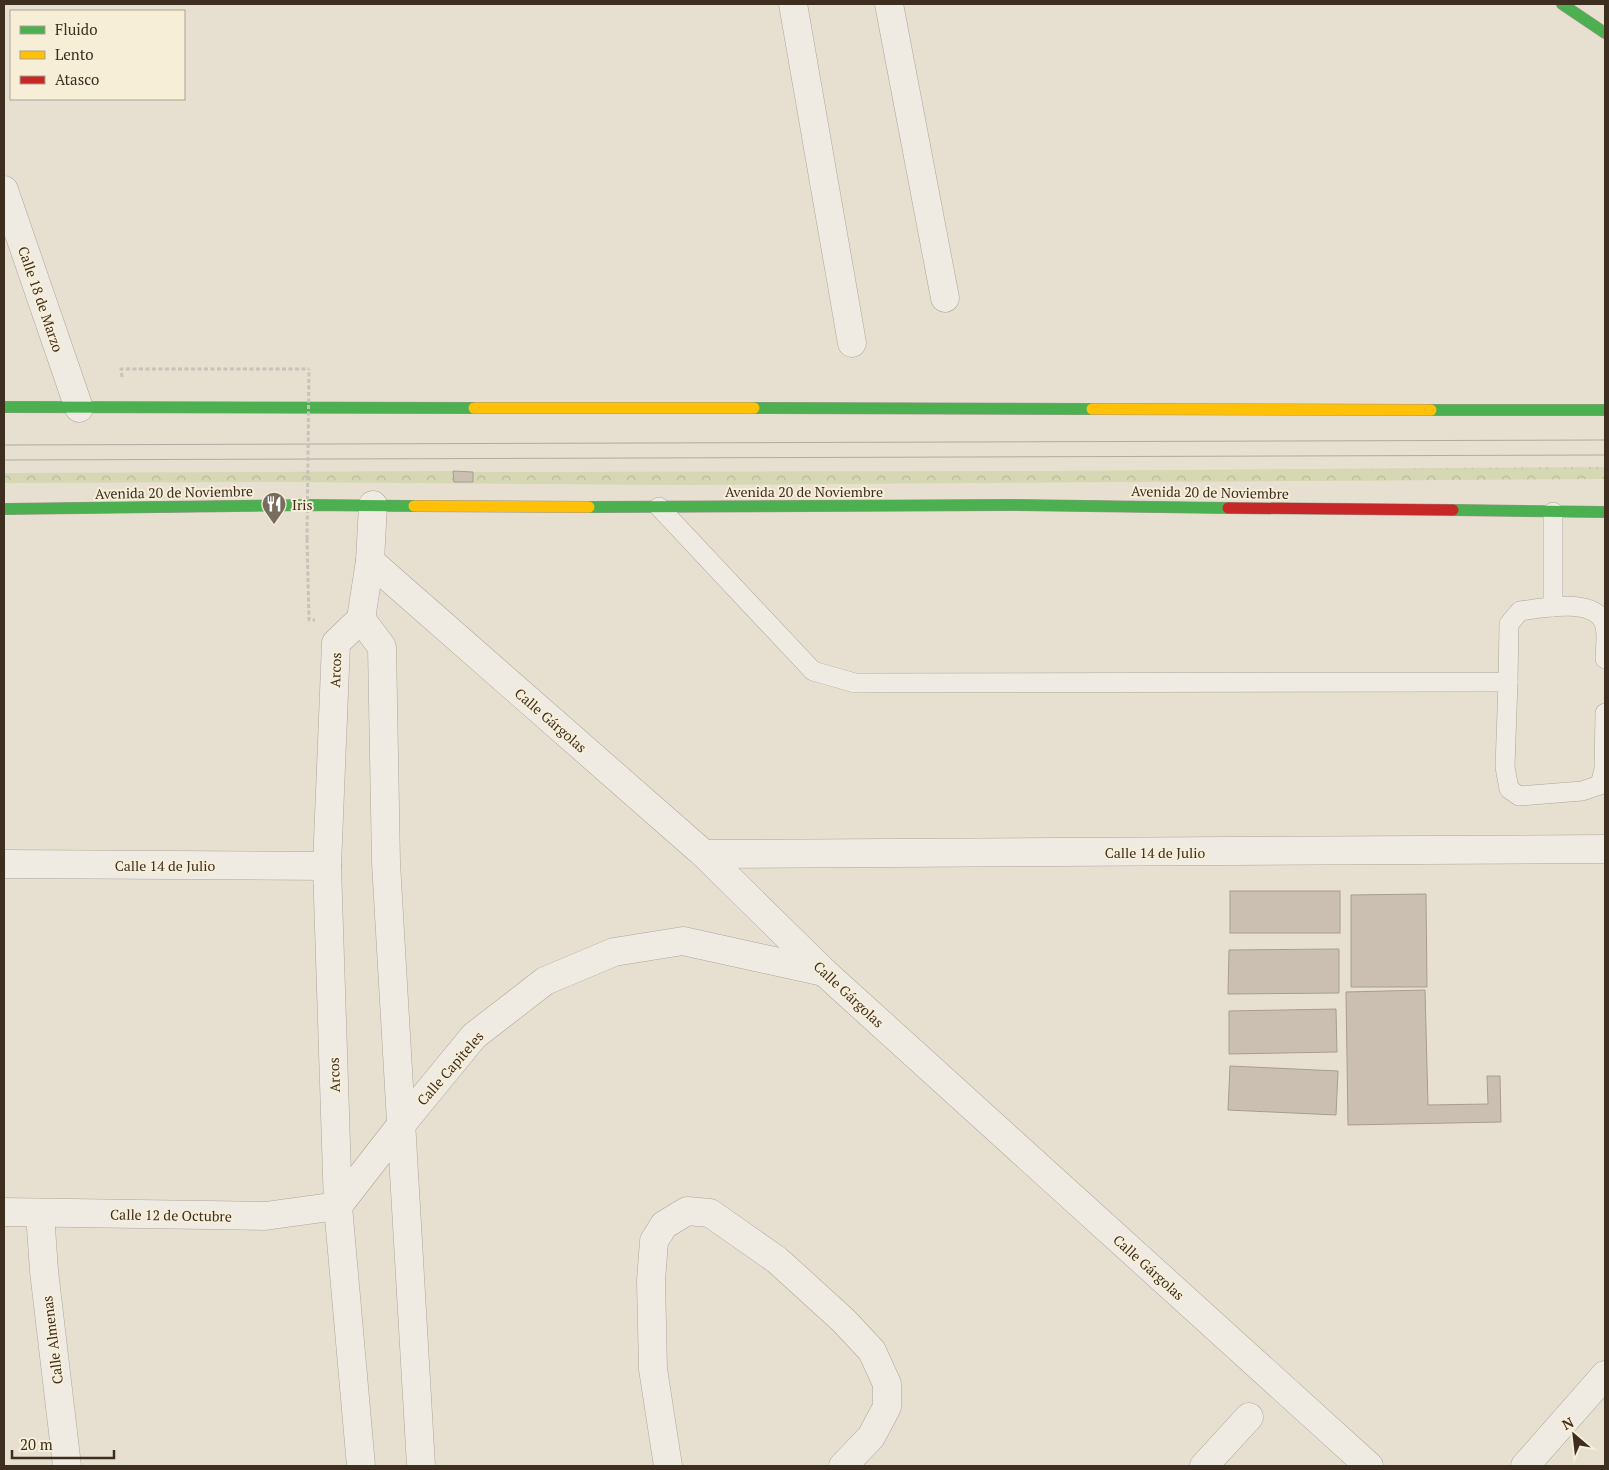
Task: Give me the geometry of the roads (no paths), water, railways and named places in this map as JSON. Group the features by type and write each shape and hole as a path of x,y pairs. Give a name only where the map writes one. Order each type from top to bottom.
{"main road":[{"path":"1562,4 1605,33"},
{"path":"4,407 1605,410"},
{"name":"Avenida 20 de Noviembre","path":"4,509 373,505 659,507 1010,505 1605,512"}],"street":[{"path":"793,4 852,343"},
{"path":"889,4 945,298"},
{"name":"Calle 18 de Marzo","path":"4,190 79,408"},
{"path":"373,505 370,561 361,619 382,647 386,863 421,1466"},
{"name":"Calle Gárgolas","path":"370,561 704,854 824,972 1369,1466"},
{"name":"Arcos","path":"361,619 336,643 327,866 338,1206 361,1466"},
{"name":"Calle 14 de Julio","path":"704,854 1605,849"},
{"name":"Calle 14 de Julio","path":"4,864 327,866"},
{"name":"Calle Capiteles","path":"338,1206 474,1036 545,981 614,952 683,941 824,972"},
{"name":"Calle 12 de Octubre","path":"4,1212 265,1216 338,1206"},
{"path":"668,1466 653,1369 651,1282 654,1240 664,1225 687,1211 710,1213 777,1260 844,1321 872,1351 887,1384 887,1408 871,1437 843,1466"},
{"name":"Calle Almenas","path":"40,1213 44,1271 68,1466"},
{"path":"1525,1466 1605,1375"},
{"path":"1204,1466 1249,1417"}],"lane":[{"path":"659,507 813,671 855,683 1508,682"},
{"path":"1553,512 1553,607"},
{"path":"1605,659 1605,625 1600,615 1584,607 1553,607 1520,611 1509,624 1505,767 1509,790 1519,796 1582,791 1600,785 1604,769 1605,713"}],"tram line":[{"path":"4,445 1605,440"},
{"path":"4,460 1605,455"}],"place":[{"name":"Iris","path":"274,525"}]}
